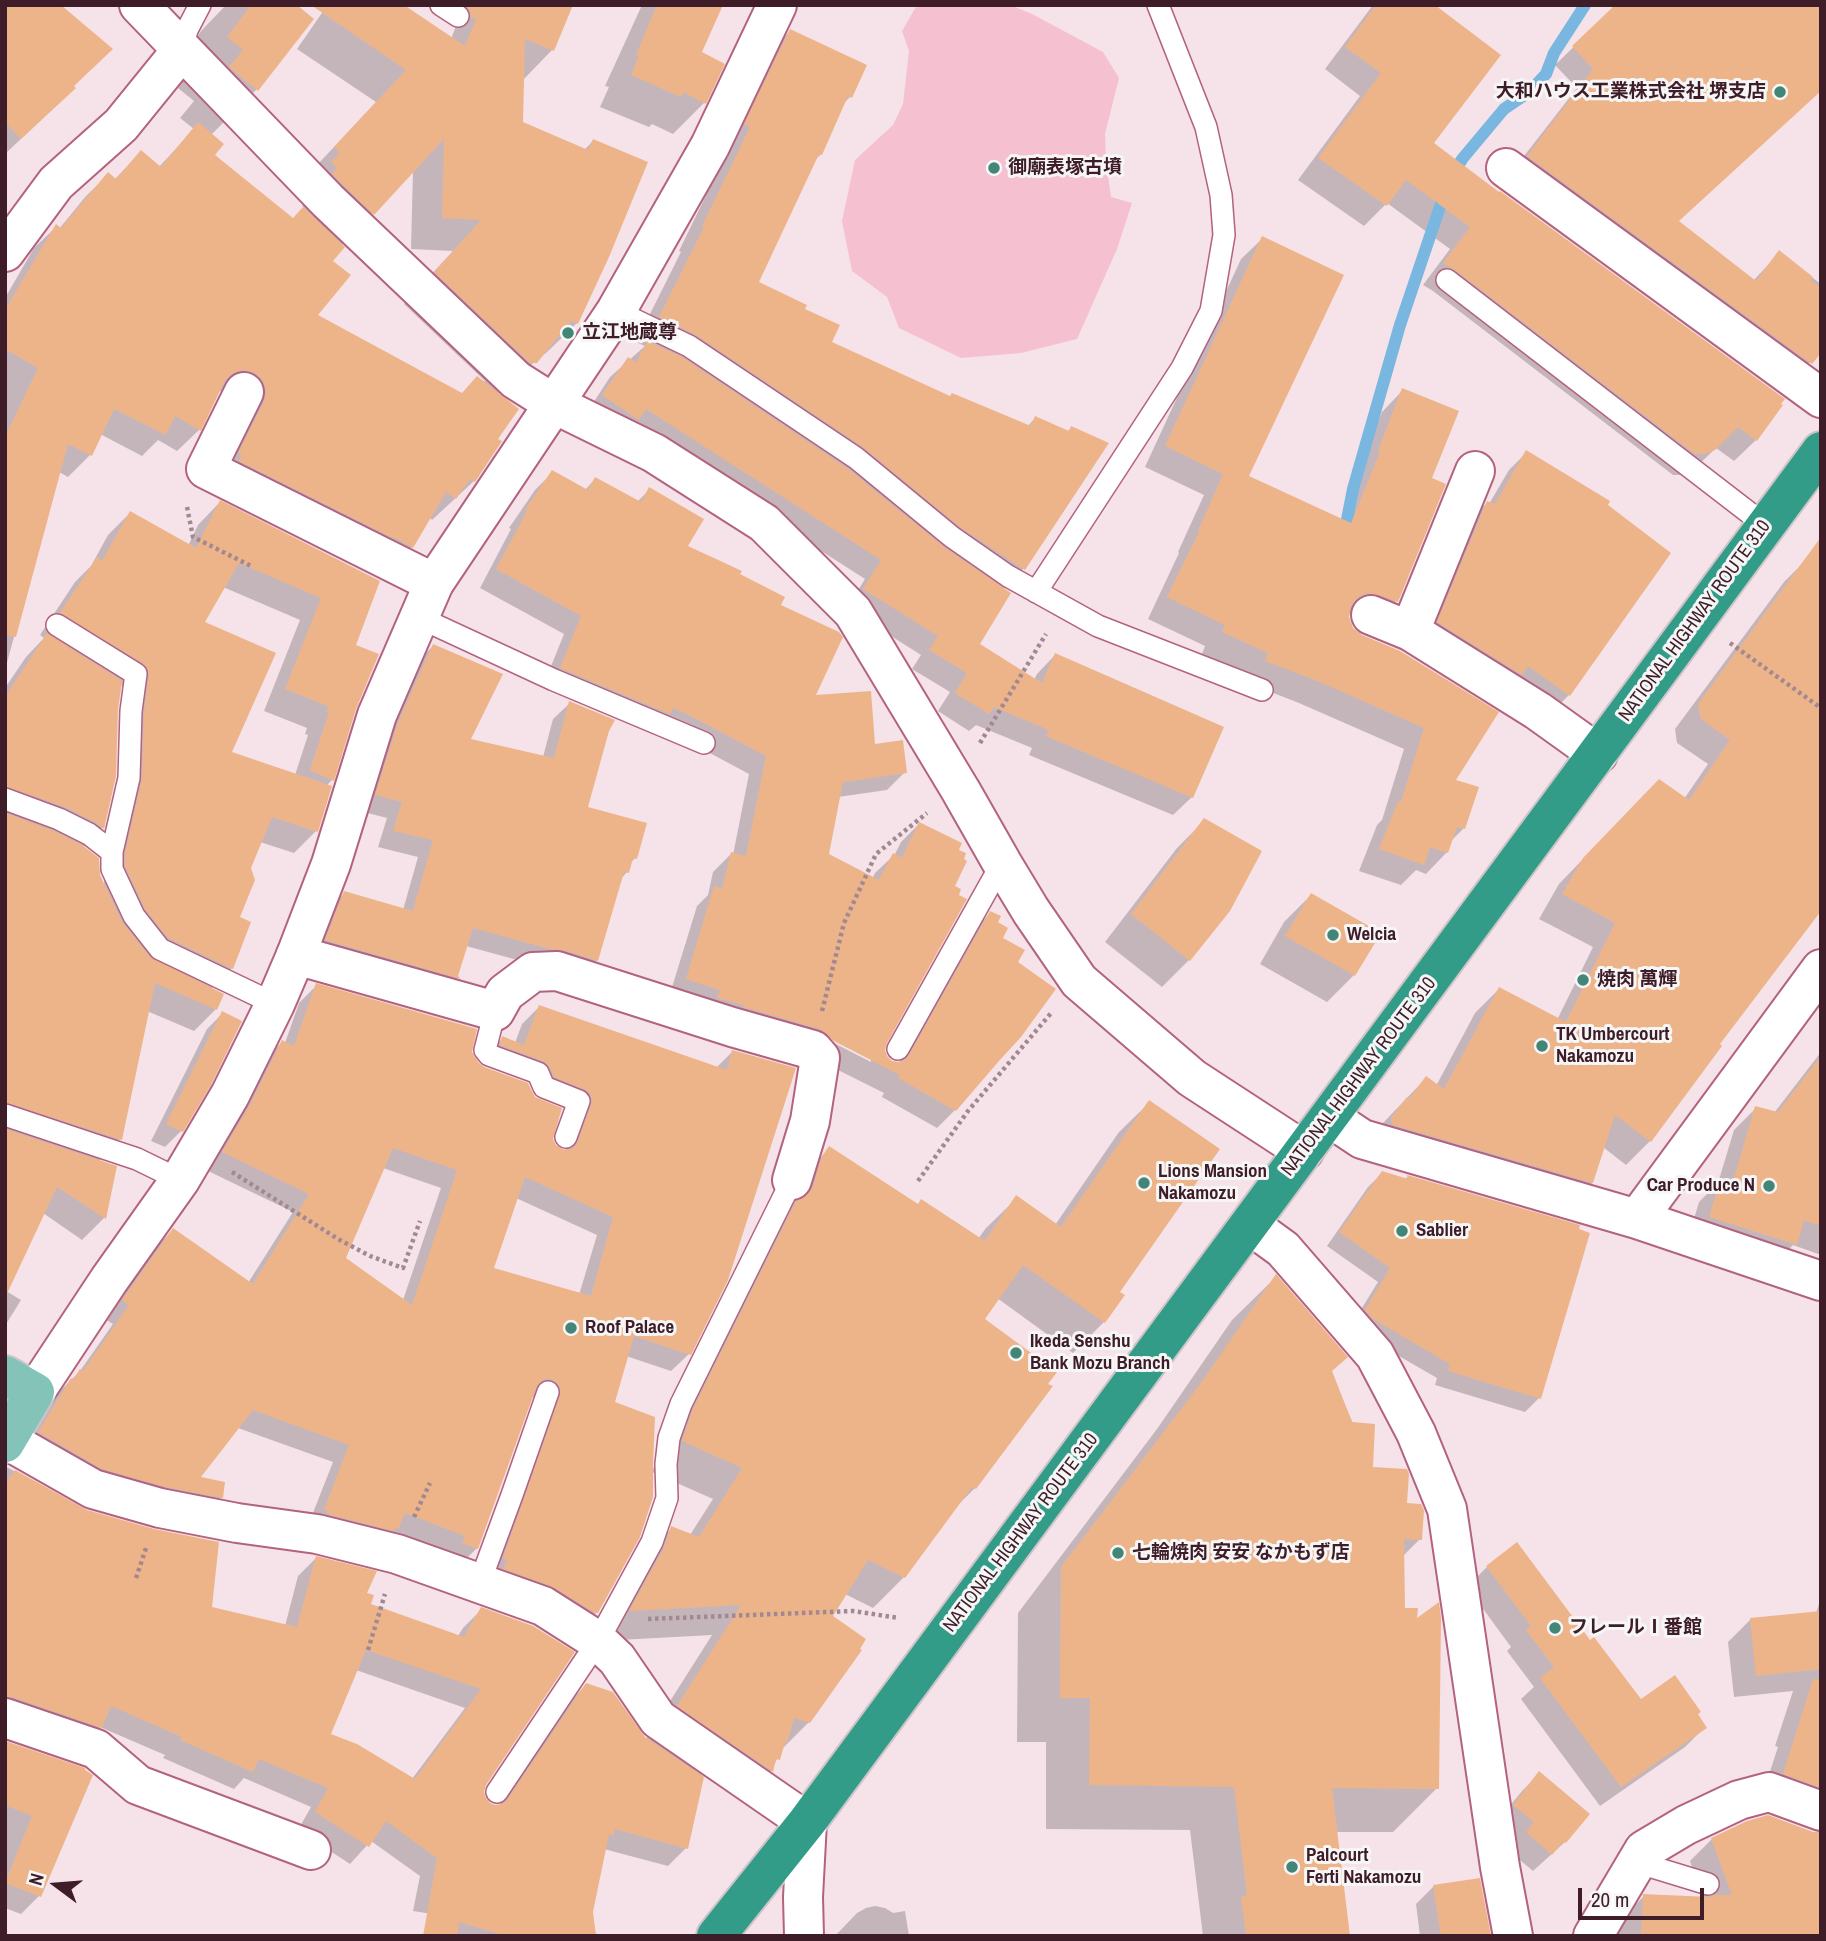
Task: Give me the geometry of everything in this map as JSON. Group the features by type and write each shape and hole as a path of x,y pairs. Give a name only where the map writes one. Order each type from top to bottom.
{"highway":[{"name":"NATIONAL HIGHWAY ROUTE 310","path":"716,1936 807,1822 1821,451"}],"main road":[{"path":"6,1442 20,1384"}],"street":[{"path":"139,5 328,201 516,380 554,404 654,453 764,523 853,612 947,794 1002,863 1079,981 1192,1079 1304,1151"},
{"path":"20,1384 108,1280 189,1165 230,1095 296,956 331,864 377,715 435,583 616,311 710,146 777,5"},
{"path":"5,252 56,183 121,125 181,51"},
{"path":"1506,168 1821,398"},
{"path":"244,392 206,469 435,583"},
{"path":"1410,631 1475,471"},
{"path":"1371,615 1410,631 1538,711 1598,754"},
{"path":"296,956 495,1011 505,993 533,972 557,971 813,1050 820,1058 810,1121 792,1180"},
{"path":"1637,1219 1821,969"},
{"path":"1329,1117 1362,1139 1637,1219 1821,1281"},
{"path":"1250,1225 1283,1249 1376,1355 1416,1433 1447,1509 1500,1867 1513,1936"},
{"path":"6,1442 93,1489 160,1508 237,1523 317,1534 397,1554 480,1582 603,1631 617,1659 659,1719 807,1822 804,1936"},
{"path":"5,1718 96,1749 138,1785 311,1850"},
{"path":"1593,1936 1644,1850 1686,1825 1739,1800 1769,1792 1821,1811"}],"lane":[{"path":"181,51 187,30 200,5"},
{"path":"1036,592 1182,368 1211,310 1224,235 1221,195 1206,127 1157,5"},
{"path":"1447,280 1765,525"},
{"path":"616,311 689,346 856,458 952,537 1008,576 1098,626 1262,690"},
{"path":"418,617 554,680 704,743"},
{"path":"57,625 136,674 131,710 129,778 112,852 112,869 134,916 160,949 275,1004"},
{"path":"5,799 60,818 89,834 112,852"},
{"path":"898,1049 1002,863"},
{"path":"495,1011 485,1050 489,1055 538,1073 544,1087 579,1101 566,1137"},
{"path":"5,1115 137,1159 189,1165"},
{"path":"497,1792 603,1631 652,1542 667,1498 666,1464 669,1438 681,1404 792,1180"},
{"path":"480,1582 548,1392"},
{"path":"1636,1862 1708,1884"}],"path":[{"path":"186,502 193,537 251,566"},
{"path":"813,1050 844,923 876,855 947,794 1062,606"},
{"path":"1730,643 1821,708"},
{"path":"918,1181 968,1111 1079,981"},
{"path":"189,1165 370,1256 403,1268 420,1221"},
{"path":"603,1631 626,1629 632,1619 853,1611 899,1618"}],"shaded area":[{"path":"917,5 1010,5 1103,52 1119,78 1105,134 1106,161 1111,197 1132,203 1117,249 1077,339 1021,353 961,358 899,328 887,297 852,271 842,221 855,160 893,125 903,104 909,51 902,31"}],"building":[{"path":"5,5 61,5 113,49 21,139 5,122"},
{"path":"251,5 297,5 314,19 258,91 229,67 243,50 227,37"},
{"path":"311,5 404,5 465,46 476,19 471,17 465,5 573,5 554,51 525,39 523,122 588,150 593,139 648,162 578,324 571,321 537,363 530,363 434,272 481,220 442,218 444,139 374,215 332,174 337,168 331,162 340,153 334,147 406,70"},
{"path":"657,5 723,5 702,52 725,64 706,104 683,92 681,97 631,75 639,56 636,55"},
{"path":"1376,5 1435,5 1501,55 1434,143 1785,399 1757,441 1738,427 1715,450 1695,454 1443,263 1470,227 1406,180 1387,206 1318,158 1381,73 1345,47"},
{"path":"1615,5 1821,5 1821,91 1679,221 1756,281 1779,250 1813,277 1810,280 1821,288 1821,353 1812,364 1527,156 1593,69 1572,46"},
{"path":"790,29 867,65 852,98 848,96 822,155 819,154 759,282 807,305 805,309 840,325 832,342 950,396 952,393 1031,426 1035,416 1069,431 1071,426 1109,443 1025,570 960,527 863,447 696,335 659,317 750,127 744,124"},
{"path":"198,122 224,144 215,155 293,218 303,207 345,247 333,261 351,275 318,315 462,393 477,376 519,409 498,439 502,441 475,482 470,479 456,499 446,492 413,548 239,461 242,455 238,453 264,402 266,391 262,379 253,372 242,370 231,374 224,382 201,431 175,416 166,435 114,409 92,456 68,444 16,637 5,635 5,437 38,368 5,349 5,310 56,224 61,228 108,172 116,179 141,150 161,167"},
{"path":"1262,236 1344,275 1249,476 1351,523 1402,388 1459,411 1432,478 1446,484 1398,602 1367,593 1358,597 1351,606 1349,617 1353,628 1362,635 1400,651 1499,712 1456,780 1479,787 1465,829 1457,827 1448,853 1430,847 1424,865 1379,849 1398,801 1401,802 1424,728 1265,661 1268,653 1222,632 1225,625 1167,597 1199,532 1223,474 1165,446"},
{"path":"647,341 682,357 848,469 944,547 1011,593 980,644 1042,683 1055,653 1224,727 1193,798 1046,736 1049,730 994,707 989,714 955,693 967,673 929,650 938,636 863,589 881,560 646,409 639,420 602,395 628,357 636,363"},
{"path":"1526,450 1610,501 1608,505 1671,553 1570,696 1528,666 1522,675 1437,622 1487,501 1495,504"},
{"path":"552,470 588,490 595,477 641,502 649,487 704,519 688,546 742,571 740,574 785,597 781,605 839,632 843,637 816,695 871,691 875,744 903,740 907,773 843,782 829,854 879,880 893,853 902,858 919,822 962,843 959,850 966,853 964,859 967,861 955,886 961,889 959,895 967,899 887,1043 887,1056 892,1061 899,1062 909,1055 990,911 1001,916 998,922 1008,928 1003,938 1025,950 1018,962 1056,989 1021,1037 956,1111 898,1078 900,1075 834,1041 820,1029 717,998 720,990 686,979 714,886 722,889 731,852 746,856 766,756 681,711 673,708 670,714 560,668 581,616 496,569 527,511 525,510"},
{"path":"220,500 380,581 356,645 379,654 356,709 334,781 310,770 329,713 328,706 285,689 321,598 239,563 205,622 276,653 232,752 332,786 318,832 272,817 251,868 255,880 240,917 251,922 233,969 168,938 145,909 125,866 125,853 142,779 144,712 149,676 147,668 60,613 97,557 102,561 130,511 196,548"},
{"path":"1821,537 1821,911 1720,1044 1722,1046 1651,1142 1615,1115 1593,1183 1393,1125 1391,1118 1426,1076 1444,1089 1499,987 1566,1022 1615,923 1562,894 1583,858 1659,779 1689,800 1730,740 1701,719 1698,704"},
{"path":"47,633 122,681 118,710 116,776 104,829 65,807 5,786 5,697"},
{"path":"433,644 503,674 471,739 554,758 569,701 615,720 609,731 588,807 647,823 637,859 633,858 629,873 624,872 598,961 473,928 458,976 461,979 325,940 344,891 413,911 433,840 393,831 402,802 375,795 398,723"},
{"path":"5,813 54,831 82,845 99,858 100,875 122,922 150,957 224,994 217,1010 155,983 122,1140 5,1102"},
{"path":"1204,818 1262,851 1230,911 1190,961 1131,914"},
{"name":"Welcia","path":"1311,893 1381,933 1355,976 1285,936"},
{"path":"316,983 477,1029 472,1052 479,1063 528,1083 535,1097 562,1108 553,1139 556,1145 568,1150 578,1141 591,1105 590,1093 554,1077 550,1067 543,1061 500,1045 502,1036 524,1045 539,1005 727,1070 732,1050 796,1068 728,1280 691,1355 634,1336 615,1402 655,1417 653,1497 640,1537 598,1613 551,1586 503,1569 508,1560 503,1558 560,1396 561,1390 552,1379 545,1379 536,1388 478,1549 462,1543 465,1536 405,1513 398,1529 395,1528 394,1531 327,1514 328,1511 324,1510 349,1445 253,1410 201,1477 225,1482 223,1498 165,1487 102,1469 38,1432 71,1378 73,1380 80,1369 83,1371 129,1305 122,1300 173,1228 253,1284 309,1194 222,1152 250,1105 282,1040 294,1046","holes":["393,1148 457,1170 412,1305 346,1258","525,1177 613,1217 591,1296 494,1268"]},
{"path":"222,1011 242,1021 211,1085 183,1132 166,1124"},
{"path":"1821,1056 1821,1226 1804,1220 1797,1245 1709,1217 1721,1178 1733,1182 1755,1106 1778,1112"},
{"path":"1149,1100 1220,1149 1120,1292 1125,1295 1105,1323 1023,1265 985,1319 1057,1372 1048,1384 1053,1386 976,1489 972,1487 905,1578 868,1560 833,1616 866,1639 860,1649 862,1650 810,1723 794,1718 787,1743 785,1742 780,1760 776,1759 773,1772 677,1706 741,1605 629,1611 664,1548 671,1526 699,1537 742,1468 682,1441 693,1409 796,1201 806,1196 813,1187 821,1158 829,1146 918,1204 921,1199 985,1241 1016,1195 1061,1227"},
{"path":"5,1129 117,1166 106,1219 57,1187 5,1298"},
{"path":"1382,1171 1408,1179 1407,1175 1580,1225 1579,1229 1590,1233 1541,1399 1448,1371 1450,1364 1373,1319 1365,1310 1390,1268 1339,1232"},
{"path":"1276,1274 1348,1357 1332,1371 1352,1422 1375,1424 1373,1467 1407,1469 1407,1503 1421,1504 1424,1510 1422,1540 1404,1539 1405,1608 1418,1608 1417,1618 1439,1602 1441,1618 1439,1789 1332,1788 1350,1936 1246,1936 1241,1896 1247,1895 1234,1787 1089,1785 1090,1698 1060,1698 1061,1567 1201,1383"},
{"path":"15,1470 87,1510 154,1529 219,1542 212,1607 297,1627 316,1556 377,1571 367,1593 374,1595 371,1604 464,1637 481,1607 533,1626 575,1652 486,1785 486,1798 495,1805 507,1800 586,1683 613,1692 645,1737 704,1777 688,1849 615,1829 613,1836 609,1834 593,1912 596,1936 507,1936 459,1922 457,1936 423,1936 437,1858 386,1821 369,1847 315,1812 328,1788 259,1759 253,1772 111,1706 102,1728 12,1697 5,1697 5,1485","holes":["366,1650 481,1689 415,1779 357,1744 331,1734"]},
{"path":"1517,1542 1590,1640 1594,1637 1641,1699 1675,1675 1701,1712 1698,1714 1707,1728 1621,1787 1540,1678 1554,1667 1526,1630 1531,1626 1486,1566"},
{"path":"1821,1611 1821,1669 1756,1676 1750,1618"},
{"path":"1813,1679 1821,1680 1821,1788 1783,1774"},
{"path":"5,1741 85,1768 93,1775 41,1897 5,1883 32,1816 5,1805"},
{"path":"1539,1771 1590,1814 1566,1843 1564,1841 1552,1855 1526,1832 1534,1822 1513,1805"},
{"path":"1768,1815 1813,1832 1821,1832 1821,1936 1641,1936 1643,1894 1710,1897 1732,1895 1711,1838 1747,1821"},
{"path":"1480,1878 1491,1936 1441,1936 1433,1885"}],"waterway":[{"path":"1344,535 1353,489 1400,325 1450,177 1504,109 1529,92 1546,74 1554,53 1585,5"}],"place":[{"name":"大和ハウス工業株式会社 堺支店","path":"1780,92"},
{"name":"御廟表塚古墳","path":"994,168"},
{"name":"立江地蔵尊","path":"568,333"},
{"name":"Welcia","path":"1333,935"},
{"name":"焼肉 萬輝","path":"1583,980"},
{"name":"TK Umbercourt Nakamozu","path":"1542,1046"},
{"name":"Lions Mansion Nakamozu","path":"1144,1183"},
{"name":"Car Produce N","path":"1769,1186"},
{"name":"Sablier","path":"1402,1231"},
{"name":"Roof Palace","path":"571,1328"},
{"name":"Ikeda Senshu Bank Mozu Branch","path":"1016,1353"},
{"name":"七輪焼肉 安安 なかもず店","path":"1118,1553"},
{"name":"フレールⅠ番館","path":"1555,1628"},
{"name":"Palcourt Ferti Nakamozu","path":"1292,1867"}]}
